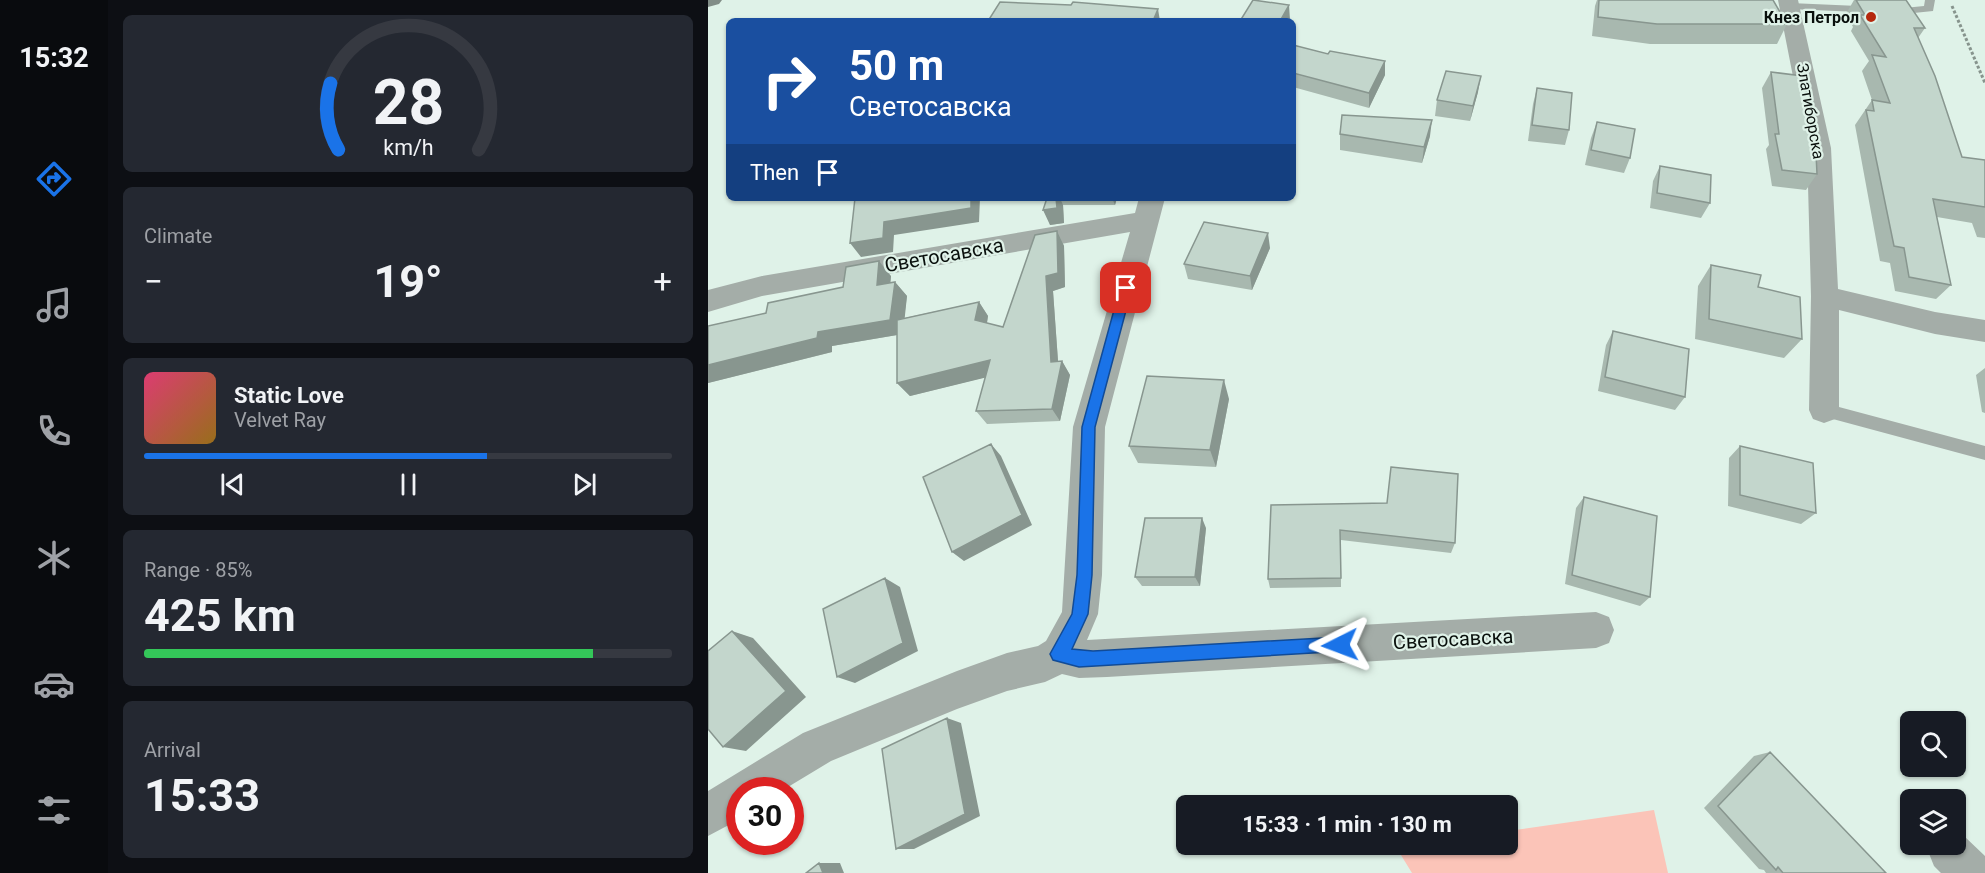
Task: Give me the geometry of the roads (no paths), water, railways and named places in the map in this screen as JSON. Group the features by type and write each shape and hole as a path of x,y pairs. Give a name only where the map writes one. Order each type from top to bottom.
{"street":[{"name":"Златиборска","path":"1789,3 1819,148 1825,296 1824,410"},
{"name":"Светосавска","path":"708,301 762,286 1149,209 1089,427 1084,575 1080,614 1067,643 1059,654 1079,659 1098,659 1596,630"},
{"path":"1825,296 1935,323 1985,331"},
{"path":"767,777 817,747 957,690 1007,672 1045,663 1059,654"},
{"path":"708,815 726,803"}],"lane":[{"path":"1789,3 1904,10 1929,9 1930,0"},
{"path":"1824,410 1985,453"}],"place":[{"name":"Кнез Петрол","path":"1871,17"}]}
